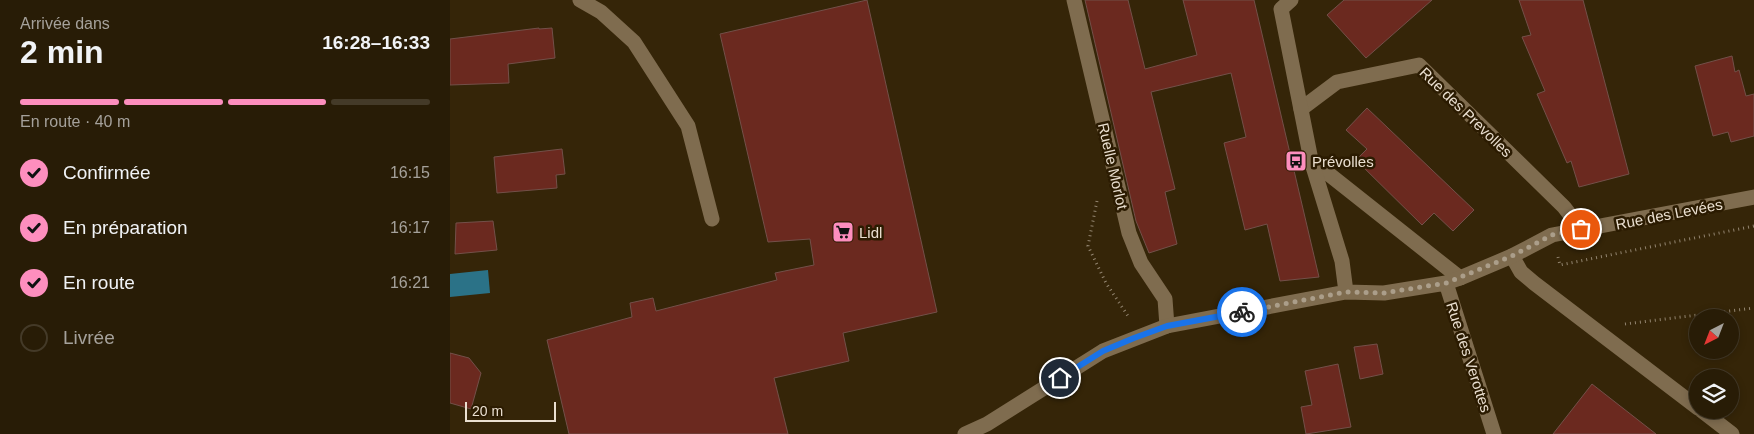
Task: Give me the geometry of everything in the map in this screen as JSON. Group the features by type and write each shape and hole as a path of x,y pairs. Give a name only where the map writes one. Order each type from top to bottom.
{"street":[{"path":"580,0 601,12 634,42 688,126 712,219"},
{"name":"Ruelle Morlot","path":"1074,0 1129,233 1142,263 1165,299 1167,326"},
{"path":"1291,0 1281,9 1310,160 1342,261 1346,292"},
{"name":"Rue des Prevolles","path":"1301,109 1337,82 1419,65 1564,207 1581,229"},
{"path":"1310,160 1453,280"},
{"name":"Rue des Levées","path":"1453,280 1512,256 1552,235 1754,197"},
{"path":"1512,256 1521,272 1689,401"},
{"name":"Rue des Verottes","path":"965,434 988,424 1103,351 1167,326 1346,292 1384,293 1453,280 1494,434"},
{"path":"1713,419 1732,434"}],"path":[{"path":"1552,235 1560,266 1754,226"},
{"path":"1598,332 1630,322 1754,308"}],"water":[{"path":"488,270 490,293 450,297 450,274"}],"building":[{"name":"Lidl","path":"867,0 937,312 843,333 849,361 774,378 788,434 569,434 547,340 632,317 630,303 653,298 656,311 777,280 775,273 814,265 810,239 768,242 720,34"},
{"path":"1085,0 1128,0 1145,69 1197,55 1183,0 1254,0 1319,277 1280,281 1267,224 1245,230 1224,143 1246,137 1231,73 1151,92 1175,189 1165,192 1177,244 1149,253 1136,221"},
{"path":"1344,0 1432,0 1366,58 1327,15"},
{"path":"1519,0 1583,0 1629,174 1579,187 1571,161 1567,163 1537,94 1545,91 1522,37 1531,35"},
{"path":"552,28 555,58 508,64 509,83 450,85 450,39"},
{"path":"1732,56 1735,72 1739,70 1746,96 1754,94 1754,136 1731,142 1728,132 1713,136 1695,66"},
{"path":"1367,108 1474,210 1453,231 1434,213 1422,225 1356,160 1367,149 1346,130"},
{"path":"562,149 565,174 556,175 557,188 497,193 494,157"},
{"path":"493,221 497,250 455,254 456,223"},
{"path":"1377,344 1383,374 1360,379 1354,347"},
{"path":"450,353 469,358 481,373 471,409 450,403"},
{"path":"1338,364 1351,427 1306,434 1301,407 1312,405 1305,371"},
{"path":"1592,384 1656,434 1553,434"}],"way so far":[{"path":"1242,312 1346,292 1384,293 1446,283 1512,256 1552,235 1581,229"}],"place":[{"name":"Prévolles","path":"1296,161"},
{"name":"Lidl","path":"843,232"}],"route":[{"path":"1060,378 1103,351 1167,326 1242,312"}]}
